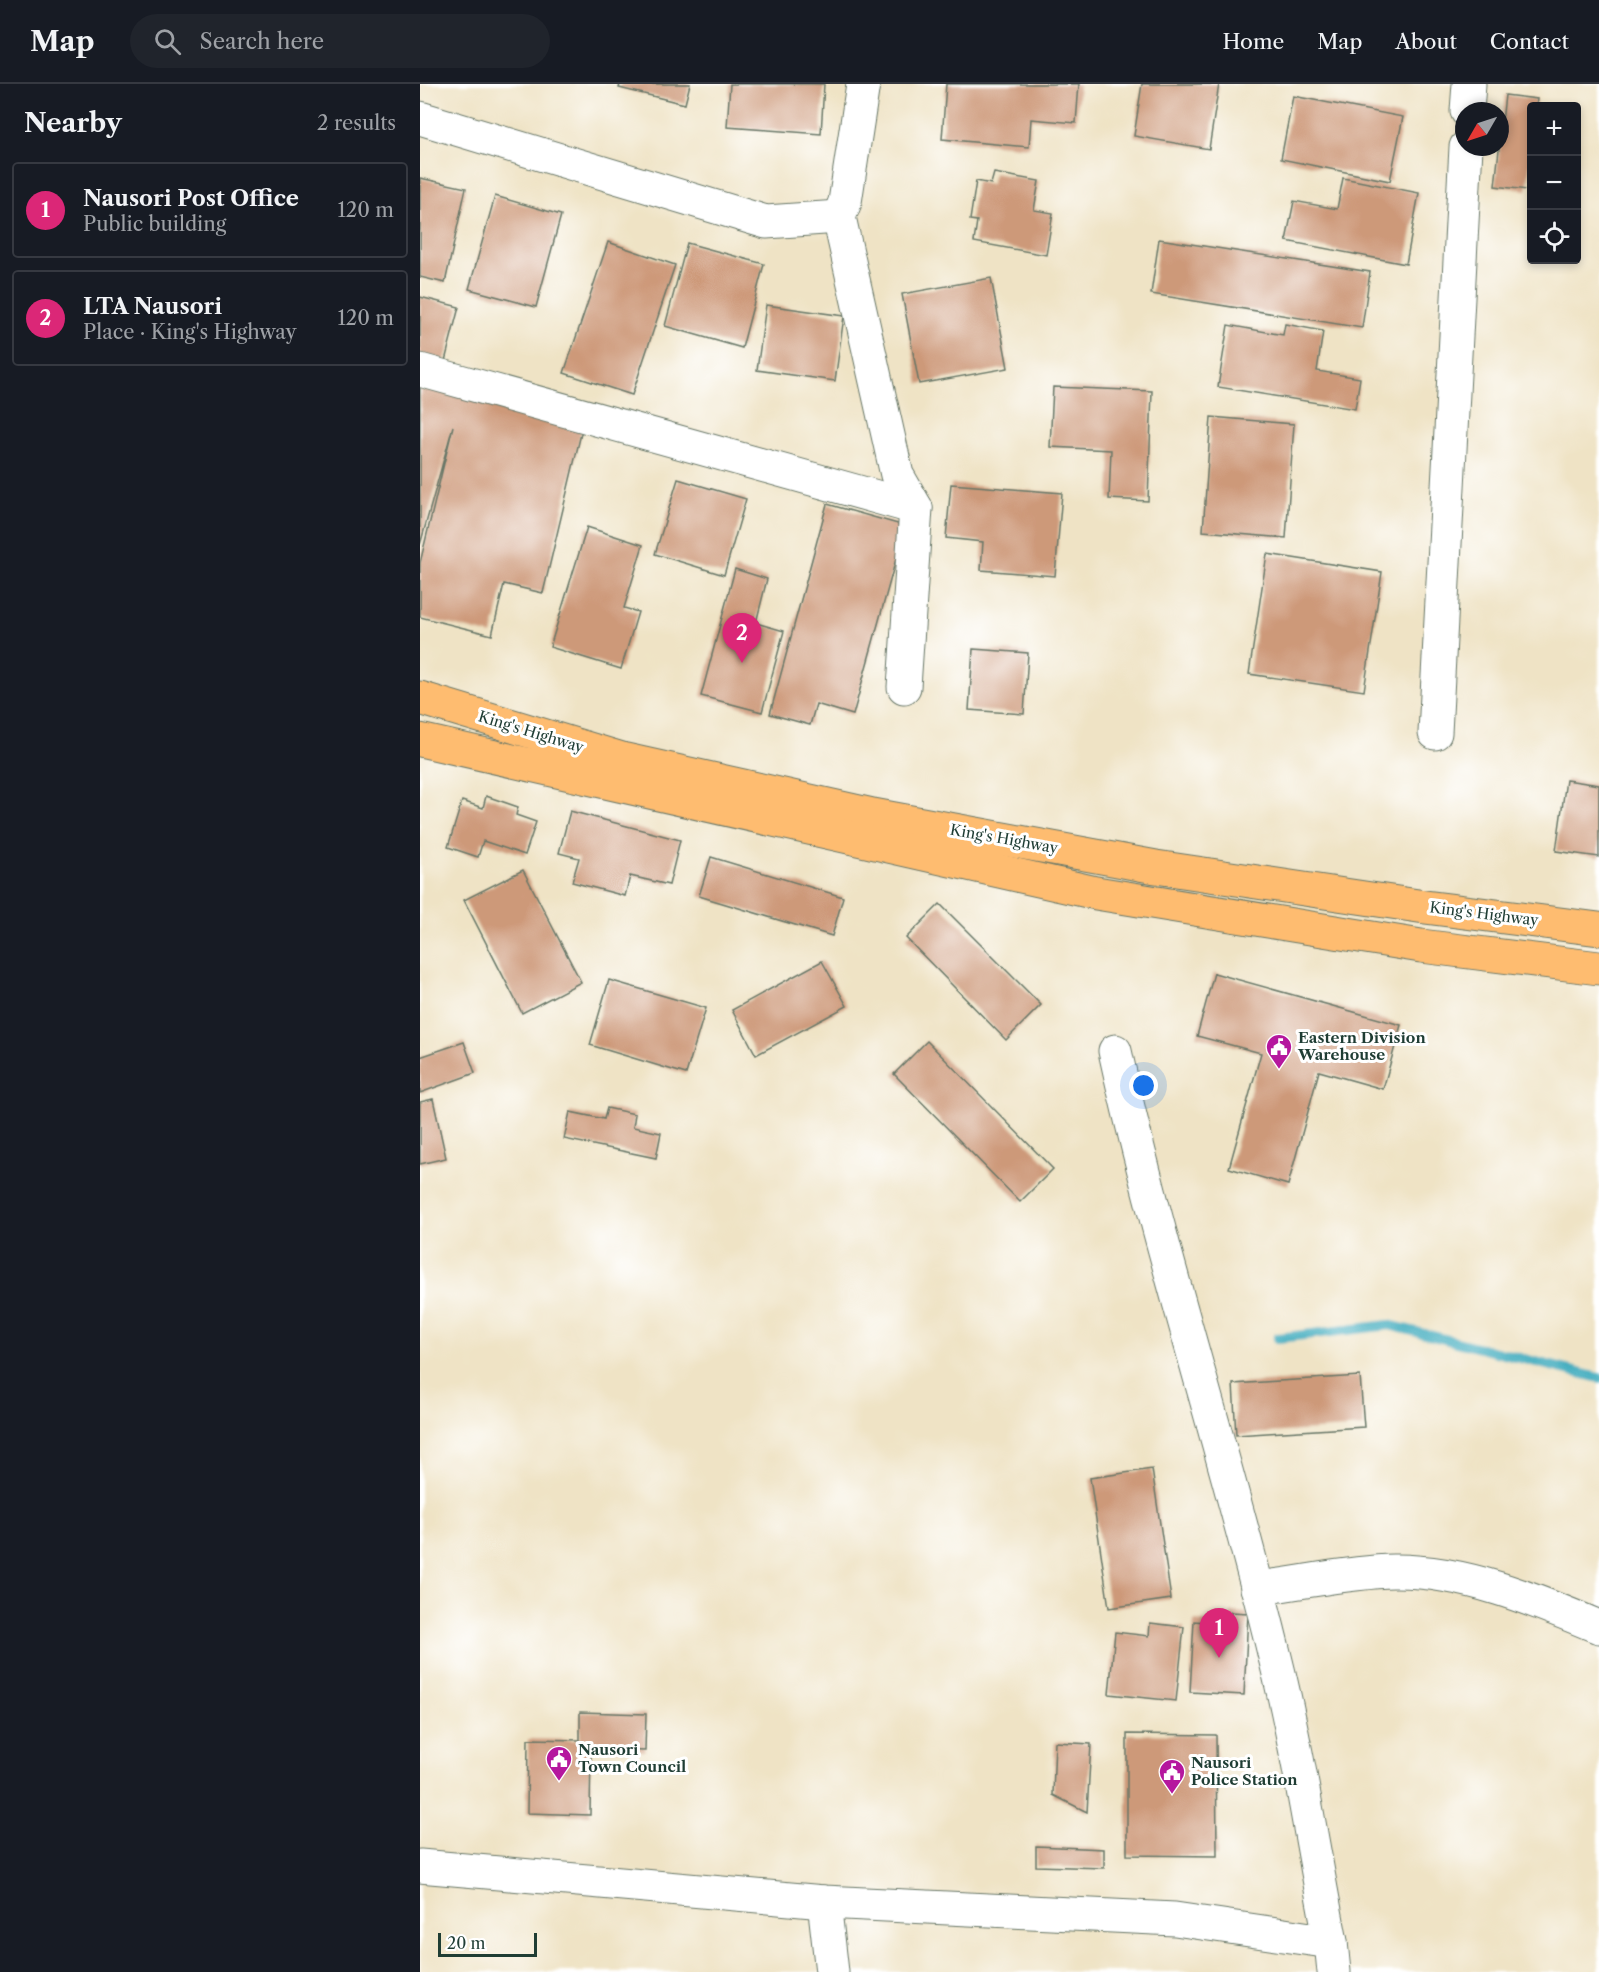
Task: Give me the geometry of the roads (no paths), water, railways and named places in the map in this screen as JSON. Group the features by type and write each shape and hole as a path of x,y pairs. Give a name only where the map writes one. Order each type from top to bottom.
{"highway":[{"name":"King's Highway","path":"420,698 622,759 873,815 1156,867 1425,907 1599,929"},
{"name":"King's Highway","path":"420,740 1096,893 1421,946 1599,968"}],"street":[{"path":"863,84 844,202 839,217 897,475 915,508 904,687"},
{"path":"1468,102 1469,84"},
{"path":"420,118 766,222 839,217"},
{"path":"1435,733 1466,156"},
{"path":"420,370 915,508"},
{"path":"420,1866 824,1902 1175,1919 1332,1957 1275,1654 1202,1377 1133,1132 1115,1051"},
{"path":"1257,1588 1394,1571 1456,1578 1552,1607 1599,1627"},
{"path":"824,1902 832,1972"}],"waterway":[{"path":"1278,1338 1389,1325 1599,1378"}],"place":[{"name":"LTA Nausori","path":"742,663"},
{"name":"Eastern Division Warehouse","path":"1279,1070"},
{"name":"Nausori Post Office","path":"1219,1658"},
{"name":"Nausori Town Council","path":"559,1782"},
{"name":"Nausori Police Station","path":"1172,1795"}]}
